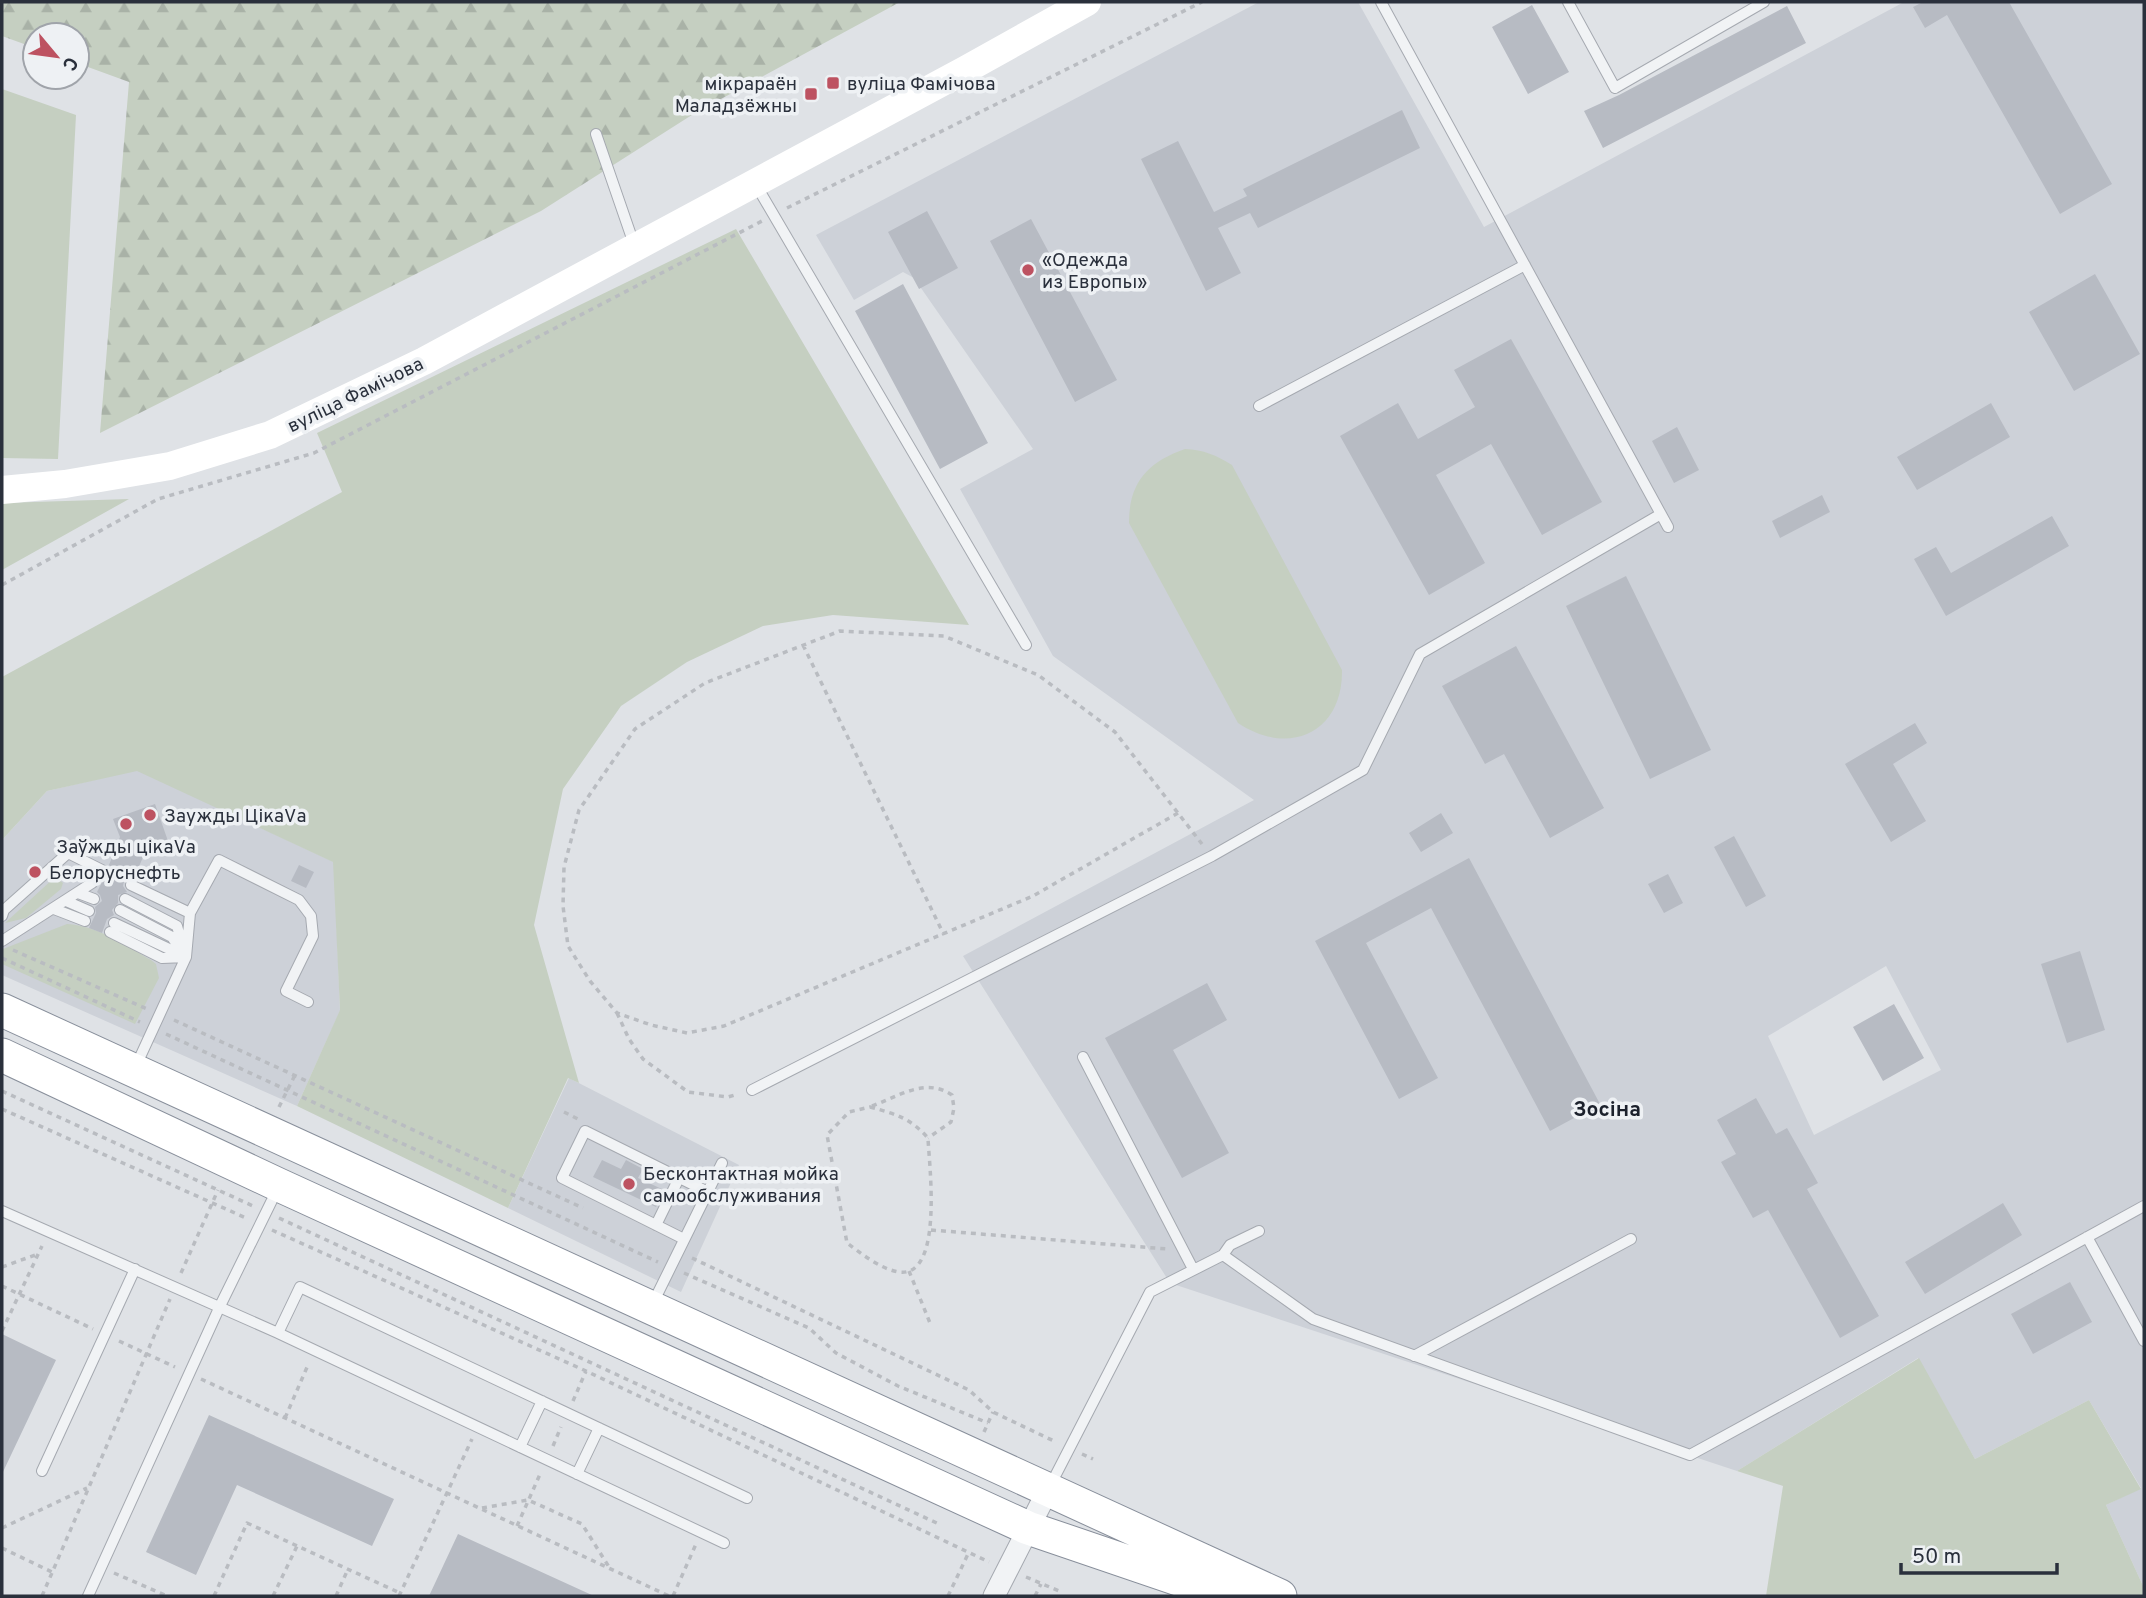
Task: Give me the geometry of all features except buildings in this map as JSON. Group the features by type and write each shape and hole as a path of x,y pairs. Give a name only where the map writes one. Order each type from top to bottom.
{"highway":[{"path":"2,1010 1280,1596"},
{"path":"2,1055 224,1177 273,1199 1028,1528 1228,1596"}],"main road":[{"name":"вуліца Фамічова","path":"2,489 65,484 170,466 270,435 424,361 1087,2"}],"street":[{"path":"994,1596 1049,1488"}],"lane":[{"path":"1381,2 1668,527"},
{"path":"1568,2 1615,88 1764,2"},
{"path":"596,134 635,247"},
{"path":"755,182 1026,645"},
{"path":"1259,406 1525,265"},
{"path":"752,1090 1212,856 1363,769 1420,654 1661,514"},
{"path":"2,916 4,910 68,853 103,871 96,885 78,892 2,943"},
{"path":"134,1071 186,957 190,913 219,860 299,900 311,916 313,936 286,991 308,1002"},
{"path":"131,885 190,913"},
{"path":"78,892 94,899"},
{"path":"125,899 177,926 186,957"},
{"path":"54,909 87,916 66,901"},
{"path":"120,910 172,937 186,957"},
{"path":"112,927 162,958 186,957"},
{"path":"1083,1057 1193,1269"},
{"path":"684,1239 562,1178 585,1131 708,1192"},
{"path":"650,1308 722,1163"},
{"path":"656,1225 679,1178"},
{"path":"88,1596 220,1307 273,1199"},
{"path":"1223,1255 1313,1319 1690,1455 2144,1206"},
{"path":"2,1211 315,1350 724,1543"},
{"path":"1049,1488 1150,1292 1223,1255 1230,1245 1259,1231"},
{"path":"2087,1237 2144,1341"},
{"path":"1414,1356 1632,1238"},
{"path":"42,1471 135,1269"},
{"path":"278,1333 299,1287 747,1498"},
{"path":"520,1447 542,1401"},
{"path":"578,1474 599,1428"}],"path":[{"path":"2,584 158,499 314,453 775,214 1202,2"},
{"path":"752,1090 728,1097 688,1092 643,1059 629,1039 617,1013 590,981 568,946 563,906 564,867 579,810 635,729 705,683 839,631 944,636 1038,676 1115,732 1212,856"},
{"path":"803,645 944,935"},
{"path":"617,1013 651,1026 687,1033 724,1026 1033,896 1178,813"},
{"path":"2,943 592,1212"},
{"path":"2,958 670,1268 809,1328 836,1353 898,1386 988,1423"},
{"path":"267,1133 295,1076"},
{"path":"870,1107 915,1123 928,1138 931,1230 922,1261 909,1271 899,1272 875,1263 847,1243 827,1135 849,1112 927,1086 940,1087 952,1095 954,1108 951,1122 928,1138"},
{"path":"2,1091 224,1177 273,1199 941,1525"},
{"path":"2,1109 586,1371 968,1554 1059,1591"},
{"path":"41,1596 224,1177"},
{"path":"931,1230 1183,1250"},
{"path":"2,1331 48,1232"},
{"path":"678,1252 969,1390 993,1412 1093,1459"},
{"path":"2,1267 38,1254"},
{"path":"909,1271 930,1322"},
{"path":"2,1286 671,1596 702,1533"},
{"path":"285,1418 315,1350"},
{"path":"214,1596 247,1523 400,1595 478,1427"},
{"path":"2,1528 89,1487"},
{"path":"479,1508 528,1500 582,1524 610,1569"},
{"path":"273,1596 297,1546"},
{"path":"2,1548 52,1572"},
{"path":"948,1596 968,1554"},
{"path":"102,1568 167,1596"},
{"path":"336,1596 348,1569"},
{"path":"1035,1596 1041,1584"}],"shaded area":[{"path":"1259,2 1358,2 1484,227 1904,2 2144,2 2144,1588 2106,1505 2141,1488 2089,1400 1975,1459 1918,1358 1737,1471 1170,1283 963,956 1254,800 1053,656 960,489 1033,449 914,278 903,272 854,300 816,235","holes":["1886,966 1941,1070 1814,1135 1768,1036"]},
{"path":"137,770 334,862 340,1011 297,1106 2,975 2,840 47,791"},
{"path":"569,1078 739,1165 681,1292 508,1208"}],"green space":[{"path":"2,2 900,2 695,113 541,211 100,433 129,82 91,68 91,21 21,21 21,43 2,36"},
{"path":"2,89 76,115 58,459 2,458"},
{"path":"736,229 969,625 833,615 763,626 687,662 621,706 563,789 534,925 579,1083 568,1078 508,1208 297,1106 340,1010 333,862 137,771 47,791 2,840 2,677 342,492 317,433"},
{"path":"1185,449 1210,454 1232,465 1342,670 1340,692 1333,710 1323,723 1310,733 1294,738 1276,738 1257,733 1238,723 1129,523 1133,496 1143,476 1161,460"},
{"path":"129,499 2,570 2,503"},
{"path":"55,877 63,883 61,889 26,918 5,923"},
{"path":"67,924 100,932 156,964 159,978 135,1024 2,964 3,949"},
{"path":"1919,1358 1975,1459 2089,1400 2141,1489 2106,1505 2144,1588 2144,1596 1766,1596 1783,1486 1737,1471"}],"place":[{"name":"вуліца Фамічова","path":"833,83"},
{"name":"мікрараён Маладзёжны","path":"811,94"},
{"name":"«Одежда из Европы»","path":"1028,270"},
{"name":"Заужды ЦікаVа","path":"150,815"},
{"name":"Заўжды цікаVа","path":"126,824"},
{"name":"Белоруснефть","path":"35,872"},
{"name":"Бесконтактная мойка самообслуживания","path":"629,1184"}],"district":[{"name":"Зосіна","path":"1607,1109"}]}
